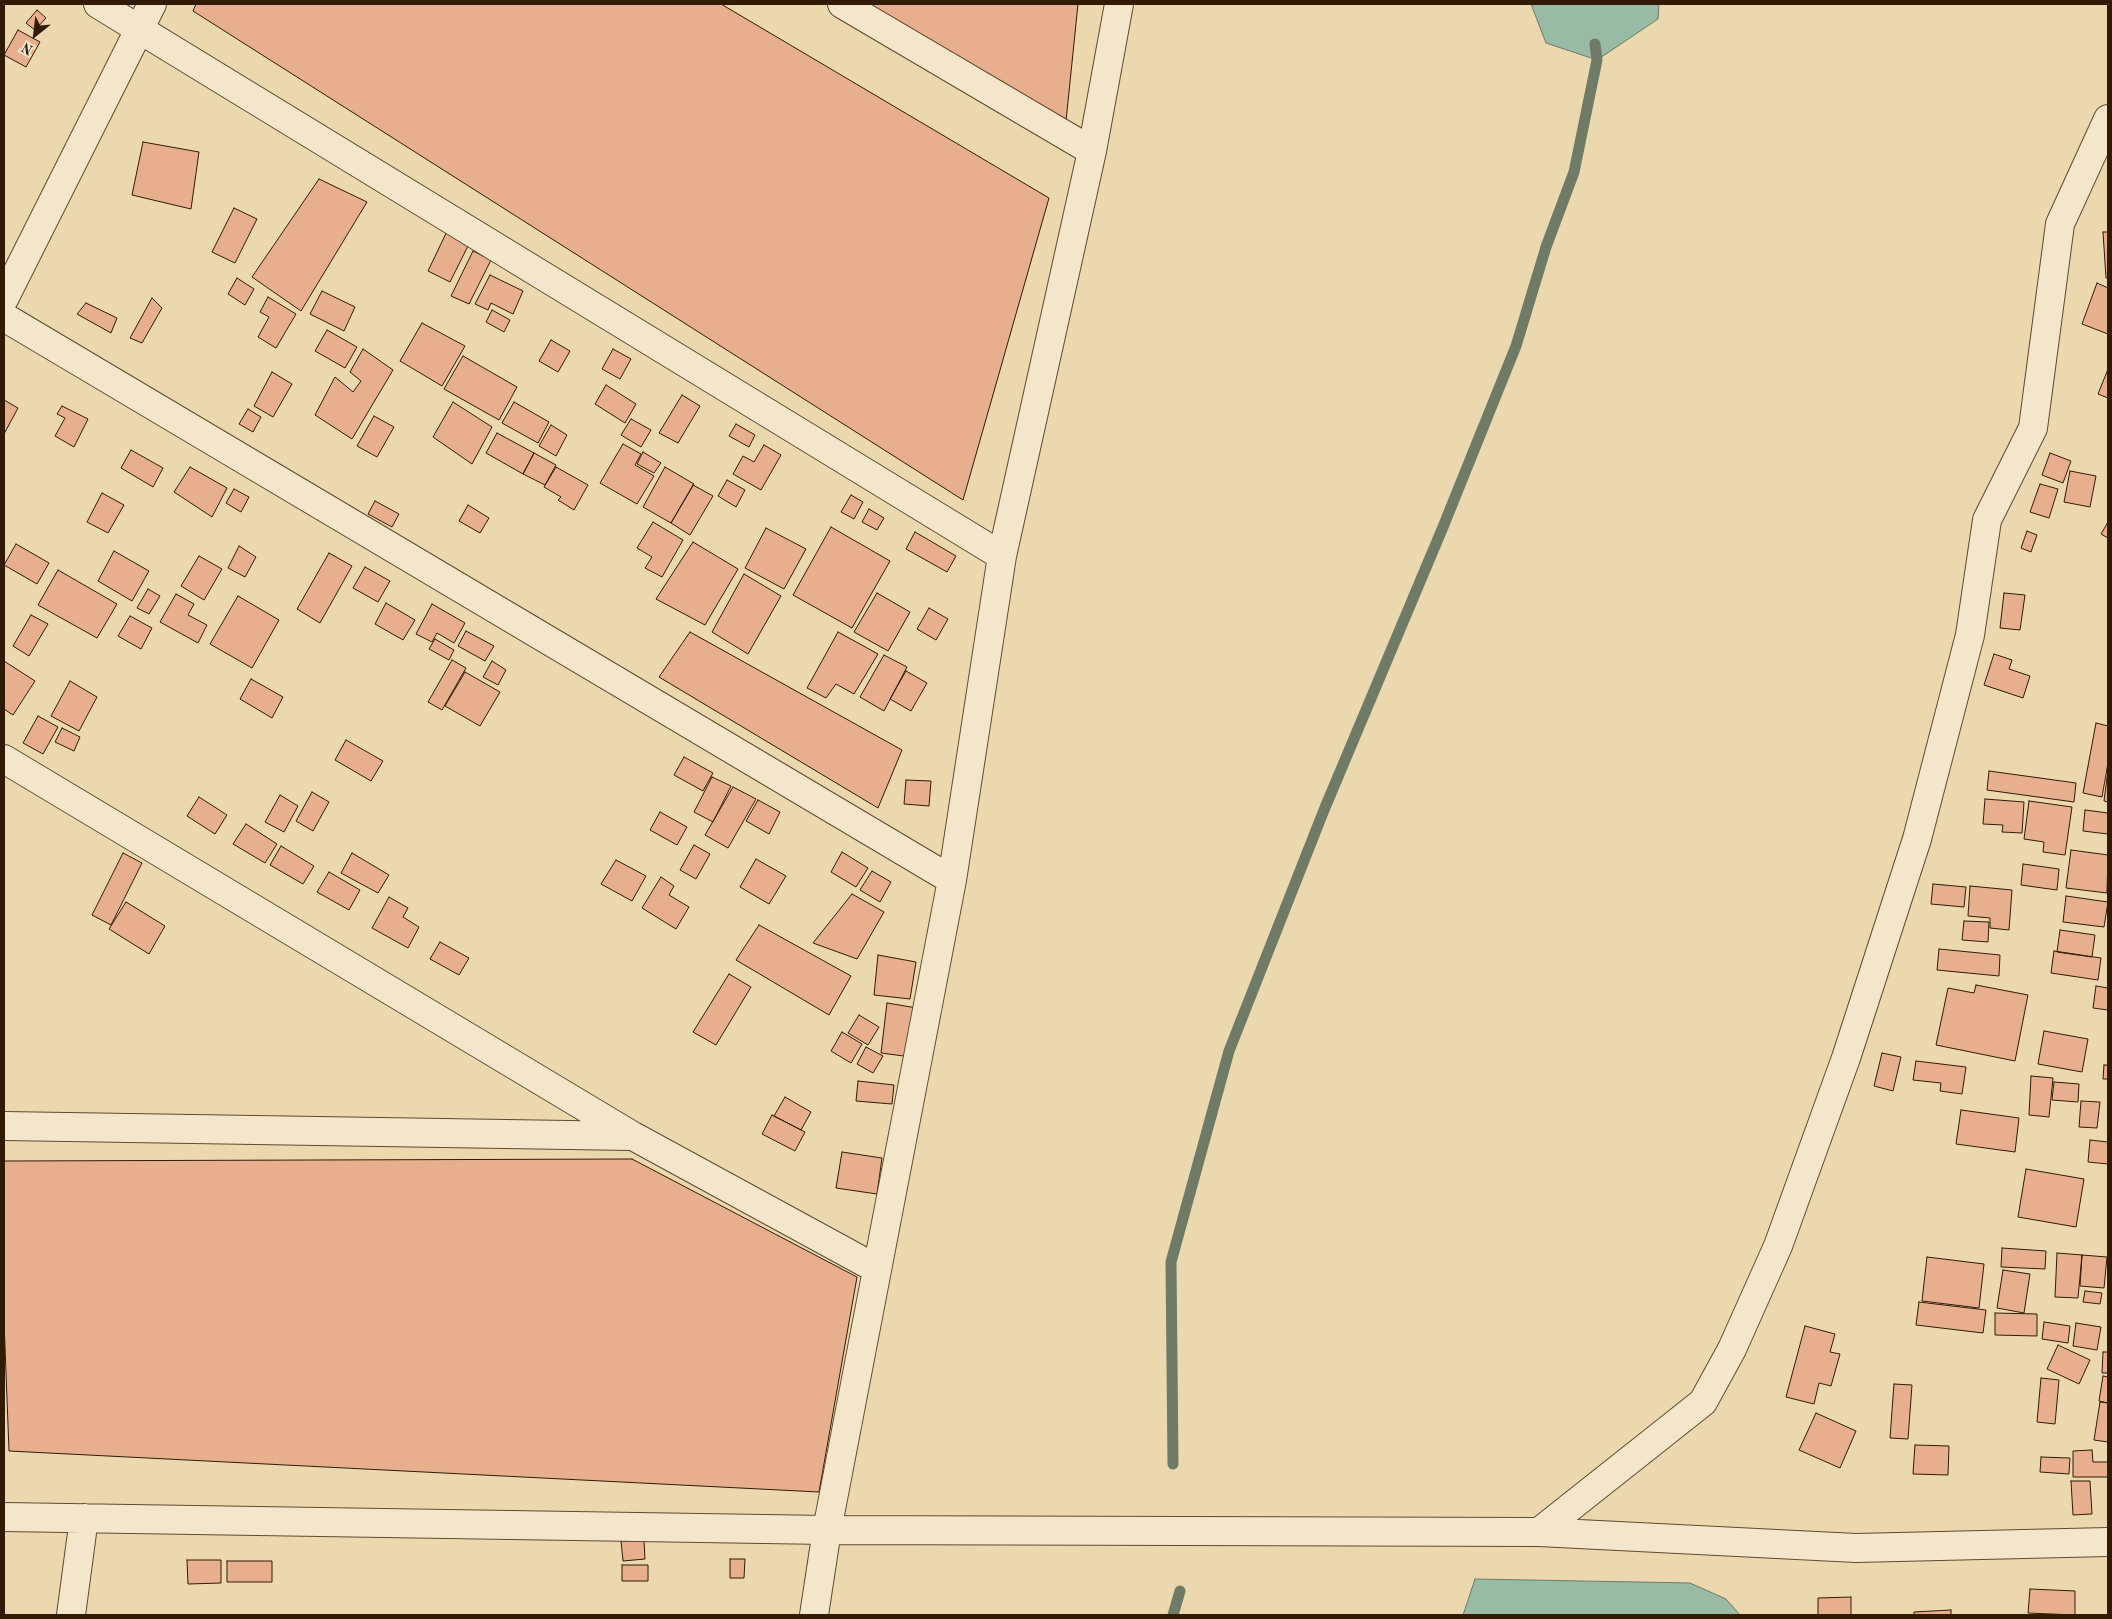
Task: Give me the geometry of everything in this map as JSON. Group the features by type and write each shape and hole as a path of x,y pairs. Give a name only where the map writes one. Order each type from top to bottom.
{"street":[{"path":"98,4 139,31 1002,556"},
{"path":"4,300 152,4"},
{"path":"842,4 1092,151"},
{"path":"814,1615 827,1530 952,880 1002,556 1092,151 1119,4"},
{"path":"1539,1532 1703,1402 1732,1349 1778,1246 1846,1058 1917,839 1970,635 1987,520 2033,428 2060,224 2108,119"},
{"path":"4,318 952,880"},
{"path":"4,759 632,1136 877,1268"},
{"path":"4,1126 632,1136"},
{"path":"4,1517 827,1530 1539,1532 1856,1548 2108,1542"},
{"path":"71,1615 84,1518"}],"shaded area":[{"path":"1531,4 1659,4 1658,19 1597,60 1546,43"},
{"path":"1475,1579 1690,1583 1726,1599 1740,1615 1463,1615"}],"building":[{"path":"196,4 721,4 1049,198 963,500 193,11"},
{"path":"863,4 1078,4 1066,121"},
{"path":"37,10 46,18 35,30 26,23"},
{"path":"18,30 40,42 26,67 4,55"},
{"path":"143,142 199,152 191,209 132,195"},
{"path":"319,179 367,202 301,311 252,277"},
{"path":"234,208 257,219 235,263 212,252"},
{"path":"450,225 473,236 450,282 428,271"},
{"path":"2103,232 2108,232 2108,278 2106,278"},
{"path":"473,251 491,260 469,304 451,296"},
{"path":"490,275 523,291 513,314 491,303 488,310 475,304"},
{"path":"237,278 254,289 245,305 228,294"},
{"path":"2097,283 2108,288 2108,334 2082,324"},
{"path":"322,291 355,307 344,331 310,314"},
{"path":"268,297 296,314 276,348 258,337 269,317 260,312"},
{"path":"152,298 162,308 142,343 130,338"},
{"path":"86,303 117,318 111,333 77,314"},
{"path":"492,310 510,320 504,332 486,322"},
{"path":"422,323 465,346 442,386 400,361"},
{"path":"327,330 357,347 345,368 315,351"},
{"path":"551,340 570,351 558,372 539,361"},
{"path":"363,349 393,370 352,439 315,415 335,377 353,392 361,381 350,372"},
{"path":"613,349 631,359 620,379 602,369"},
{"path":"463,356 517,387 499,420 444,389"},
{"path":"2108,369 2108,398 2098,394"},
{"path":"272,372 292,384 273,417 254,406"},
{"path":"606,385 636,404 625,423 595,404"},
{"path":"682,395 700,406 678,443 659,433"},
{"path":"4,400 18,408 4,434"},
{"path":"453,402 492,427 472,464 433,437"},
{"path":"514,402 549,422 538,443 502,423"},
{"path":"62,406 88,419 74,447 55,436 65,418 57,414"},
{"path":"248,409 261,417 253,432 239,424"},
{"path":"374,416 394,427 377,457 357,446"},
{"path":"631,419 651,430 641,447 621,435"},
{"path":"736,424 755,435 749,447 729,436"},
{"path":"551,425 567,435 556,456 539,446"},
{"path":"497,433 534,453 523,474 486,453"},
{"path":"623,444 641,454 635,465 654,476 637,504 600,483"},
{"path":"764,445 781,455 761,490 733,474 743,456 754,462"},
{"path":"131,450 163,468 153,487 121,468"},
{"path":"643,452 661,463 654,473 637,464"},
{"path":"534,453 556,465 545,485 523,474"},
{"path":"2050,453 2071,461 2063,483 2042,475"},
{"path":"190,467 227,488 212,517 174,492"},
{"path":"556,467 588,485 574,510 558,500 561,497 544,487"},
{"path":"665,467 694,484 671,523 643,507"},
{"path":"2070,471 2096,476 2090,507 2064,502"},
{"path":"727,480 745,490 736,507 718,496"},
{"path":"2040,484 2058,489 2049,518 2030,512"},
{"path":"693,485 713,496 690,535 671,523"},
{"path":"234,489 249,497 241,512 226,503"},
{"path":"102,493 124,505 108,533 87,522"},
{"path":"851,495 863,502 854,519 841,512"},
{"path":"375,501 399,514 392,527 368,514"},
{"path":"468,505 489,518 480,533 459,521"},
{"path":"869,509 884,518 877,530 862,522"},
{"path":"653,522 683,540 662,577 645,568 652,557 637,548"},
{"path":"2108,522 2108,538 2101,534"},
{"path":"831,527 890,561 852,628 793,595"},
{"path":"766,528 806,549 784,589 745,568"},
{"path":"2027,531 2037,535 2031,552 2021,548"},
{"path":"915,532 956,556 947,572 906,549"},
{"path":"693,542 738,569 705,625 656,599"},
{"path":"16,544 49,563 37,584 4,565"},
{"path":"239,546 256,557 245,577 228,568"},
{"path":"114,551 149,571 132,601 98,581"},
{"path":"329,553 352,566 320,623 297,609"},
{"path":"199,556 222,569 204,600 181,586"},
{"path":"365,567 390,581 378,602 353,588"},
{"path":"58,570 117,604 97,638 38,605"},
{"path":"744,574 781,596 748,654 712,632"},
{"path":"148,589 160,596 149,614 137,608"},
{"path":"877,593 910,612 888,651 854,632"},
{"path":"2004,593 2025,595 2020,630 2000,628"},
{"path":"176,594 194,604 188,615 207,625 198,643 160,622"},
{"path":"238,596 279,620 252,668 210,644"},
{"path":"386,603 415,620 403,640 375,624"},
{"path":"432,604 465,623 454,643 437,633 432,642 416,634"},
{"path":"929,608 948,619 936,640 917,629"},
{"path":"31,615 48,624 29,656 13,646"},
{"path":"130,616 152,628 141,649 118,636"},
{"path":"466,631 494,646 485,661 458,646"},
{"path":"690,632 902,750 878,808 659,677"},
{"path":"838,632 878,654 854,694 836,684 826,698 807,688"},
{"path":"435,639 454,650 449,660 429,649"},
{"path":"1994,654 2012,660 2009,669 2030,676 2023,698 1984,685"},
{"path":"884,655 907,667 884,711 860,697"},
{"path":"452,660 466,668 442,710 428,702"},
{"path":"4,661 35,681 13,715 4,709"},
{"path":"492,661 506,670 498,685 483,677"},
{"path":"906,671 927,683 911,711 890,699"},
{"path":"465,672 500,692 480,726 445,706"},
{"path":"251,679 283,697 272,718 240,699"},
{"path":"70,681 97,697 79,731 51,716"},
{"path":"38,716 58,727 43,754 23,743"},
{"path":"2096,723 2108,726 2108,763 2102,797 2083,793"},
{"path":"62,728 80,737 74,751 55,742"},
{"path":"346,740 383,761 371,781 335,760"},
{"path":"684,757 713,773 703,791 674,775"},
{"path":"2108,770 2108,802 2104,801"},
{"path":"1989,771 2076,783 2074,802 1987,790"},
{"path":"712,777 731,786 713,822 694,812"},
{"path":"906,780 931,781 929,806 904,804"},
{"path":"733,787 756,799 728,848 705,835"},
{"path":"312,792 329,802 313,831 296,821"},
{"path":"280,795 298,806 284,832 265,822"},
{"path":"199,797 227,815 215,834 187,816"},
{"path":"1985,799 2024,802 2022,833 2002,832 2003,825 1983,824"},
{"path":"758,800 780,812 769,834 746,821"},
{"path":"2029,801 2072,807 2065,855 2043,852 2044,842 2024,839"},
{"path":"2085,810 2108,813 2108,834 2083,831"},
{"path":"660,812 687,827 677,845 650,830"},
{"path":"246,824 277,844 265,863 233,844"},
{"path":"694,845 710,854 696,879 680,870"},
{"path":"281,846 314,866 303,884 270,865"},
{"path":"2071,850 2108,855 2107,893 2066,888"},
{"path":"842,852 868,868 856,887 831,872"},
{"path":"123,853 142,863 111,925 92,915"},
{"path":"352,853 389,875 378,893 341,873"},
{"path":"756,859 786,876 769,904 740,887"},
{"path":"616,860 646,876 632,901 601,884"},
{"path":"2023,864 2059,869 2057,890 2021,885"},
{"path":"872,871 891,882 880,902 860,890"},
{"path":"329,872 360,890 349,910 317,892"},
{"path":"661,877 674,886 669,895 689,907 676,929 642,908"},
{"path":"1933,884 1966,887 1964,907 1931,904"},
{"path":"1970,886 2012,890 2009,930 1990,928 1990,918 1968,916"},
{"path":"852,894 884,912 857,959 813,943"},
{"path":"2066,896 2108,902 2104,927 2063,922"},
{"path":"389,897 408,908 403,917 419,927 408,948 372,928"},
{"path":"126,902 165,926 149,954 109,929"},
{"path":"1964,921 1989,922 1988,942 1962,940"},
{"path":"759,925 851,976 829,1015 736,960"},
{"path":"2060,930 2095,935 2092,957 2057,952"},
{"path":"440,942 469,958 459,975 430,959"},
{"path":"1939,949 2000,955 1999,976 1937,970"},
{"path":"2054,951 2101,958 2098,980 2051,973"},
{"path":"878,955 916,962 910,999 874,995"},
{"path":"729,974 751,987 716,1045 693,1032"},
{"path":"1976,985 2028,995 2015,1061 1936,1045 1948,988 1974,993"},
{"path":"2096,986 2108,988 2108,1010 2093,1008"},
{"path":"887,1003 917,1008 911,1057 881,1053"},
{"path":"859,1015 879,1027 868,1045 848,1033"},
{"path":"2044,1031 2088,1039 2082,1072 2038,1064"},
{"path":"842,1032 862,1044 851,1063 831,1051"},
{"path":"866,1047 883,1056 873,1073 857,1064"},
{"path":"1882,1053 1901,1057 1893,1091 1874,1086"},
{"path":"1916,1061 1966,1067 1962,1094 1940,1091 1941,1083 1913,1080"},
{"path":"2104,1065 2108,1065 2108,1079 2103,1079"},
{"path":"2031,1076 2053,1078 2049,1117 2029,1115"},
{"path":"858,1081 894,1085 892,1104 856,1101"},
{"path":"2054,1082 2079,1084 2078,1102 2052,1100"},
{"path":"785,1097 811,1112 801,1130 774,1116"},
{"path":"2081,1101 2100,1102 2097,1128 2079,1127"},
{"path":"1961,1110 2019,1118 2015,1152 1956,1144"},
{"path":"772,1115 805,1132 795,1151 762,1134"},
{"path":"2090,1140 2108,1142 2108,1164 2088,1162"},
{"path":"842,1152 882,1158 877,1194 836,1188"},
{"path":"632,1159 857,1277 819,1492 9,1451 4,1321 4,1161"},
{"path":"2026,1169 2084,1179 2076,1227 2018,1217"},
{"path":"2002,1248 2046,1251 2045,1269 2001,1267"},
{"path":"2057,1253 2082,1255 2078,1298 2055,1297"},
{"path":"2082,1255 2107,1257 2104,1288 2080,1286"},
{"path":"1927,1257 1984,1264 1979,1308 1922,1301"},
{"path":"2003,1270 2030,1274 2024,1313 1997,1308"},
{"path":"2085,1291 2102,1293 2100,1304 2083,1302"},
{"path":"1919,1302 1986,1310 1983,1333 1916,1325"},
{"path":"1995,1313 2037,1314 2037,1336 1995,1335"},
{"path":"2044,1322 2070,1326 2068,1343 2042,1339"},
{"path":"2076,1323 2101,1327 2097,1350 2073,1346"},
{"path":"1805,1326 1835,1334 1830,1352 1840,1354 1831,1386 1819,1383 1814,1404 1786,1397"},
{"path":"2058,1345 2090,1360 2079,1384 2047,1369"},
{"path":"2103,1352 2108,1352 2108,1373 2102,1373"},
{"path":"2103,1376 2108,1377 2108,1403 2099,1401"},
{"path":"2041,1378 2059,1380 2055,1424 2037,1422"},
{"path":"1894,1384 1912,1385 1908,1439 1890,1438"},
{"path":"2100,1402 2108,1403 2108,1442 2094,1440"},
{"path":"1816,1413 1856,1431 1840,1468 1799,1450"},
{"path":"1915,1445 1949,1446 1948,1475 1913,1474"},
{"path":"2092,1450 2093,1462 2108,1462 2108,1477 2073,1477 2073,1451"},
{"path":"2041,1457 2070,1458 2069,1474 2040,1472"},
{"path":"2071,1481 2090,1481 2092,1514 2073,1515"},
{"path":"644,1540 645,1559 623,1561 621,1541"},
{"path":"730,1559 745,1559 744,1578 730,1578"},
{"path":"187,1560 221,1560 221,1583 188,1584"},
{"path":"227,1561 272,1561 272,1582 227,1582"},
{"path":"622,1565 648,1565 648,1581 622,1581"},
{"path":"2030,1589 2075,1591 2075,1615 2028,1613"},
{"path":"1851,1597 1851,1615 1818,1615 1818,1598"},
{"path":"1951,1610 1951,1615 1914,1615 1914,1612"}],"waterway":[{"path":"1173,1464 1171,1262 1229,1051 1324,810 1443,527 1516,346 1546,247 1574,172 1597,60 1595,44"},
{"path":"1173,1615 1180,1591"}]}
